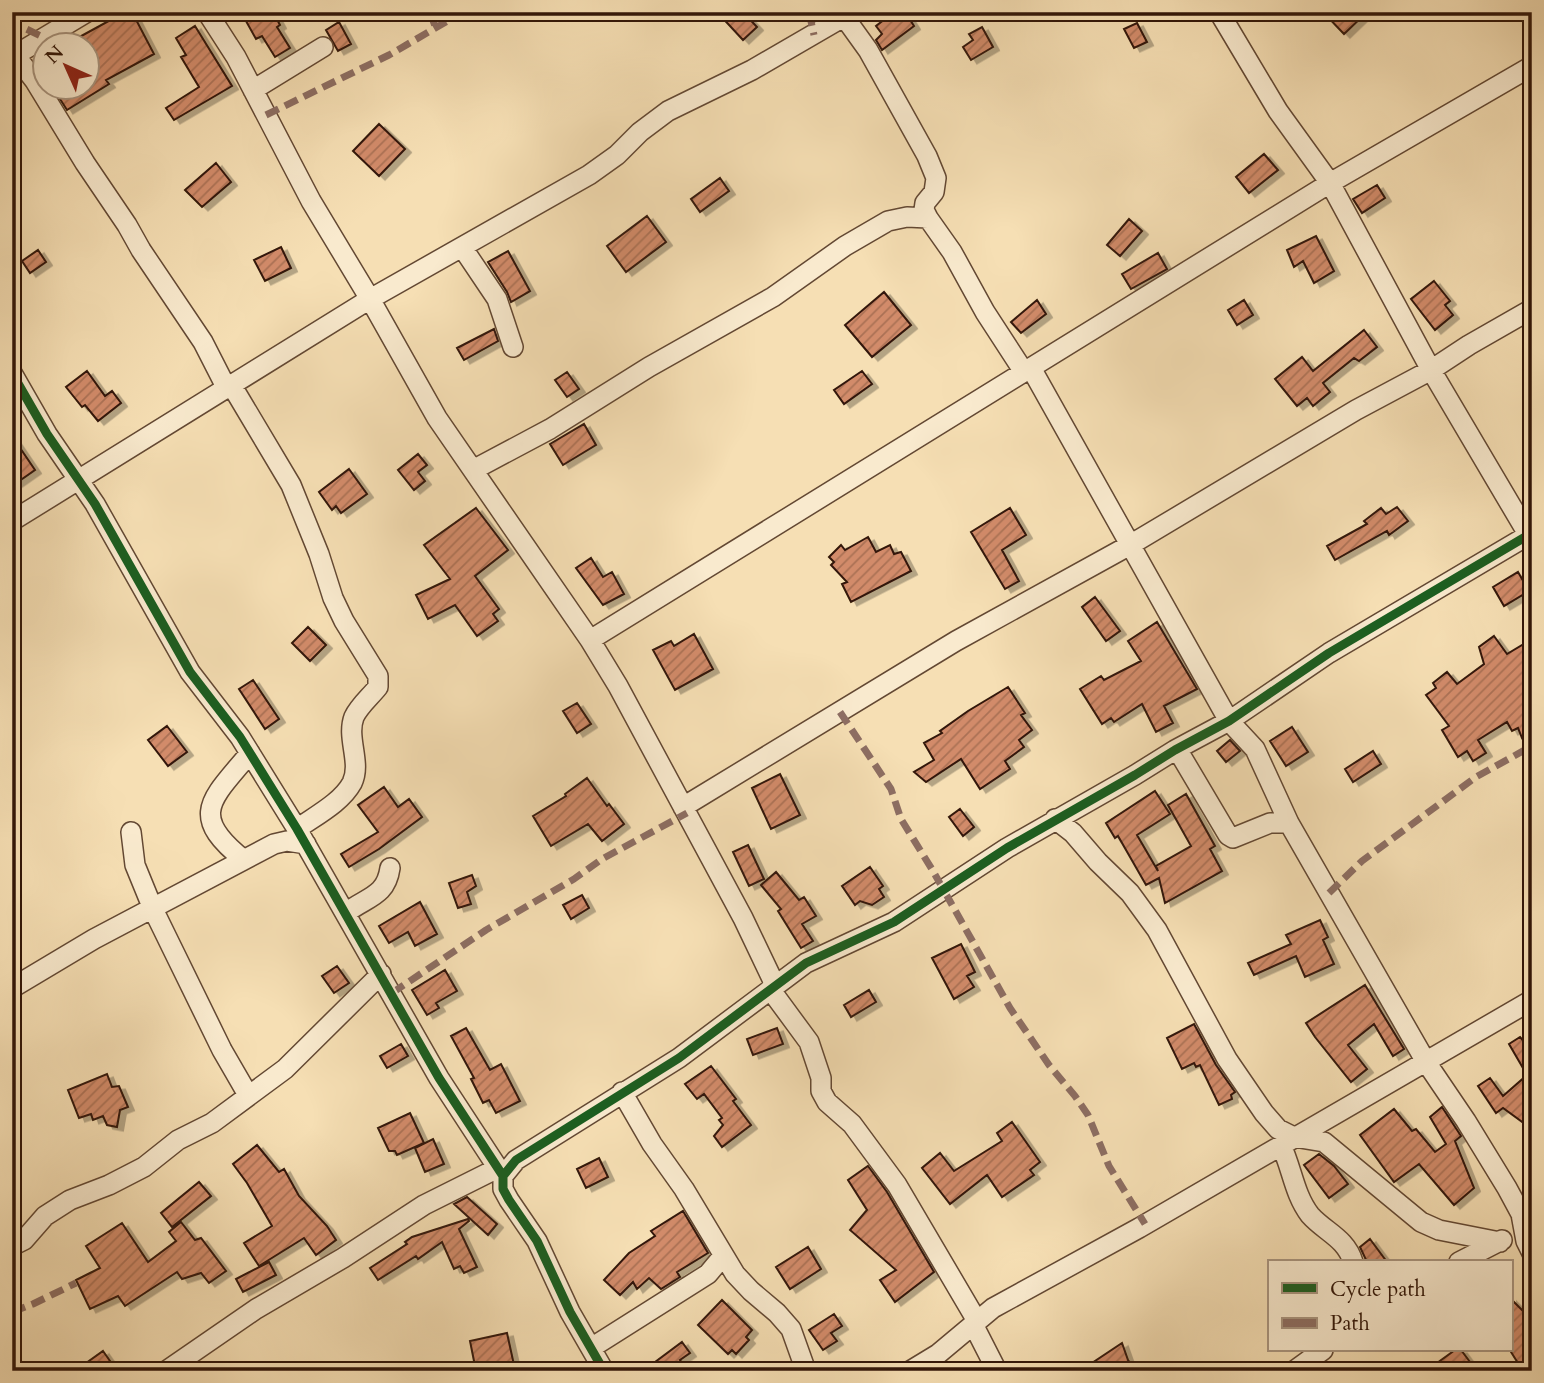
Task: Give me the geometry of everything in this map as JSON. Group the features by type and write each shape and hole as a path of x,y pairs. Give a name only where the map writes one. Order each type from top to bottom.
{"street":[{"path":"12,988 94,939 274,844 302,837 351,783 356,766 352,750 353,720 378,687 377,676 367,655 344,621 333,598 319,554 291,485 203,342 141,250 35,82 13,56 87,12"},
{"path":"207,12 236,57 311,201 437,418 590,640 641,725 658,763 743,918 772,987 809,1042 821,1078 821,1091 827,1102 852,1124 897,1185 975,1322 997,1371"},
{"path":"166,1371 256,1309 343,1258 424,1205 500,1172 679,1058 806,963 894,922 1007,848 1229,721 1329,653 1531,536 1431,370 1330,183 1278,111 1219,12"},
{"path":"12,521 370,299 589,175 668,111 752,70 848,15 927,156 936,178 934,192 925,203 924,210 928,218 952,252 985,312 1028,370 1229,721 1255,749 1289,823 1426,1062 1507,1188 1521,1214 1526,1241 1532,1252"},
{"path":"253,90 323,47"},
{"path":"590,640 1330,183 1532,66"},
{"path":"473,470 550,429 649,367 773,297 845,246 888,221 907,217 928,218"},
{"path":"463,247 497,299 513,347"},
{"path":"683,807 956,641 1130,545 1532,309"},
{"path":"12,373 47,434 95,504 190,672 250,753 302,837 439,1078 500,1172 503,1189 537,1241 570,1312 604,1371"},
{"path":"1177,749 1228,835 1233,838 1270,823 1289,823"},
{"path":"244,860 216,835 211,823 211,809 221,788 250,753"},
{"path":"1055,819 1073,833 1130,893 1157,930 1227,1059 1264,1113 1288,1141 1302,1203 1320,1224 1345,1245 1352,1260"},
{"path":"131,832 135,865 153,909 222,1050 248,1095"},
{"path":"346,913 383,889 388,882 390,868"},
{"path":"12,1246 24,1240 45,1216 70,1200 144,1167 178,1140 212,1123 285,1069 381,974"},
{"path":"910,1371 938,1354 1002,1303 1139,1228 1532,1000"},
{"path":"622,1092 735,1274 791,1329 806,1371"},
{"path":"1288,1141 1325,1142 1420,1222 1439,1230 1500,1242"},
{"path":"1463,1260 1524,1227"},
{"path":"591,1348 692,1285 717,1265 723,1256"},
{"path":"1294,1371 1320,1352"}],"building":[{"path":"125,12 132,12 154,54 106,80 109,84 102,88 102,32 89,32"},
{"path":"241,12 273,12 280,25 277,27 290,48 275,57 262,36 256,39"},
{"path":"717,12 743,12 757,27 743,40"},
{"path":"894,12 905,12 914,26 882,50 876,40 882,34 876,26"},
{"path":"1323,12 1367,12 1344,34"},
{"path":"339,22 351,44 338,51 326,30"},
{"path":"1137,23 1147,42 1134,48 1124,29"},
{"path":"195,26 232,86 174,120 166,108 199,87 181,57 186,55 176,38"},
{"path":"982,27 993,47 971,60 963,47 973,40 969,34"},
{"path":"62,102 80,102 67,110"},
{"path":"379,124 405,149 379,176 353,151"},
{"path":"1264,154 1278,170 1249,193 1236,177"},
{"path":"216,163 231,182 202,207 185,190"},
{"path":"720,178 729,191 700,212 691,199"},
{"path":"1377,185 1385,198 1362,213 1353,199"},
{"path":"647,216 666,242 626,272 607,246"},
{"path":"1129,219 1142,231 1120,256 1107,245"},
{"path":"1316,236 1334,271 1314,283 1303,261 1294,267 1287,250"},
{"path":"281,247 291,268 265,281 254,260"},
{"path":"38,250 46,262 30,273 22,261"},
{"path":"508,251 530,291 511,302 488,262"},
{"path":"1158,253 1167,269 1131,289 1122,274"},
{"path":"1434,281 1450,301 1445,305 1453,315 1435,330 1411,299"},
{"path":"884,292 911,325 872,357 845,325"},
{"path":"1037,300 1046,314 1021,333 1011,322"},
{"path":"1244,300 1253,315 1237,325 1228,310"},
{"path":"494,329 498,341 464,360 457,348"},
{"path":"1364,330 1377,347 1359,361 1354,358 1323,383 1330,392 1313,406 1307,398 1297,406 1275,379 1302,357 1313,371"},
{"path":"87,371 105,396 112,391 121,403 98,421 66,387"},
{"path":"862,371 872,384 844,404 834,390"},
{"path":"567,372 579,389 567,397 555,380"},
{"path":"584,424 596,445 563,465 550,444"},
{"path":"12,436 35,470 12,486"},
{"path":"418,454 427,465 418,472 425,481 414,490 398,470"},
{"path":"349,469 367,494 341,513 336,506 332,510 319,492"},
{"path":"1397,507 1408,521 1389,535 1387,531 1335,560 1327,546 1367,524 1364,521 1381,508 1386,514"},
{"path":"476,508 508,550 475,576 499,609 493,614 498,621 477,636 455,605 428,619 416,595 450,579 424,545"},
{"path":"1010,508 1026,535 1002,550 1019,581 1005,589 971,532"},
{"path":"868,537 876,552 890,545 894,554 901,552 911,571 851,602 842,584 847,582 831,565 834,562 829,557 841,545 845,550"},
{"path":"591,558 603,577 612,572 624,594 603,605 576,568"},
{"path":"1518,572 1529,591 1504,606 1493,587"},
{"path":"1095,597 1120,631 1106,641 1082,607"},
{"path":"1157,622 1197,689 1164,706 1173,723 1156,732 1142,704 1114,722 1111,718 1102,724 1080,689 1101,676 1104,680 1141,661 1128,641"},
{"path":"308,627 326,645 310,661 292,643"},
{"path":"694,634 713,669 675,690 653,650 671,641 674,646"},
{"path":"1494,636 1507,654 1532,639 1532,728 1522,738 1518,728 1512,731 1507,722 1478,740 1486,753 1473,761 1467,751 1458,757 1442,730 1449,726 1426,695 1436,688 1433,683 1447,672 1457,684 1484,664 1479,647"},
{"path":"253,680 279,719 265,729 239,689"},
{"path":"1008,687 1025,713 1021,715 1032,730 1019,740 1024,747 1005,761 1010,769 980,789 961,759 926,782 914,772 934,760 924,743 942,733 940,731 968,711"},
{"path":"577,703 591,724 577,733 563,711"},
{"path":"167,726 187,752 168,766 148,740"},
{"path":"1292,727 1308,752 1286,766 1270,741"},
{"path":"1230,740 1240,751 1226,762 1217,751"},
{"path":"1373,751 1381,764 1353,782 1345,769"},
{"path":"780,774 800,815 771,829 752,788"},
{"path":"587,778 624,824 602,841 588,824 551,846 533,816 566,796 565,794"},
{"path":"384,787 398,807 409,799 422,817 379,849 349,867 341,854 378,832 358,805"},
{"path":"1155,791 1170,814 1137,835 1158,871 1156,866 1191,846 1168,805 1186,794 1215,846 1210,849 1222,871 1165,903 1159,878 1146,885 1118,836 1115,838 1106,823"},
{"path":"960,809 974,827 963,836 949,817"},
{"path":"748,845 764,879 749,886 733,852"},
{"path":"870,867 883,886 879,889 884,897 872,905 860,901 855,905 842,886"},
{"path":"776,872 799,900 804,897 816,916 802,924 813,941 801,948 778,911 781,909 761,885"},
{"path":"472,875 476,886 467,892 471,904 458,908 449,883"},
{"path":"582,895 589,908 571,919 563,905"},
{"path":"420,902 437,934 415,946 408,932 389,943 379,926"},
{"path":"1320,920 1328,937 1323,940 1334,964 1305,977 1296,956 1254,975 1248,963 1291,944 1286,935"},
{"path":"961,944 975,972 967,976 974,987 954,999 932,958"},
{"path":"337,966 349,983 334,993 322,976"},
{"path":"445,970 457,991 436,1003 439,1008 427,1015 412,990"},
{"path":"1365,985 1404,1049 1393,1056 1374,1024 1348,1045 1367,1069 1351,1082 1306,1023"},
{"path":"869,990 876,1002 851,1017 844,1005"},
{"path":"1194,1024 1216,1065 1235,1092 1231,1095 1232,1099 1219,1105 1200,1065 1196,1067 1194,1063 1182,1069 1167,1038"},
{"path":"466,1028 490,1070 501,1064 520,1101 496,1113 489,1100 483,1103 471,1079 474,1078 451,1036"},
{"path":"777,1028 783,1044 753,1055 747,1039"},
{"path":"1520,1037 1532,1051 1532,1129 1503,1108 1496,1113 1478,1086 1490,1078 1503,1096 1527,1075 1509,1044"},
{"path":"401,1044 408,1056 387,1068 380,1056"},
{"path":"711,1066 736,1099 733,1101 751,1125 722,1147 714,1136 723,1125 719,1120 722,1118 704,1094 697,1099 685,1084"},
{"path":"107,1074 112,1087 119,1086 128,1107 120,1110 117,1127 107,1125 103,1116 93,1120 91,1114 79,1118 68,1090"},
{"path":"1442,1107 1461,1136 1455,1141 1474,1188 1454,1205 1419,1164 1394,1182 1360,1135 1394,1109 1412,1131 1416,1129 1435,1152 1446,1144 1430,1117"},
{"path":"410,1113 424,1143 397,1155 395,1151 389,1151 378,1128"},
{"path":"1012,1122 1040,1162 1030,1170 1034,1175 1002,1197 987,1175 950,1204 922,1168 940,1153 954,1171 1002,1141 997,1133"},
{"path":"433,1139 444,1164 425,1172 415,1148"},
{"path":"257,1145 279,1172 284,1169 299,1196 327,1226 336,1240 316,1255 304,1238 259,1266 244,1243 272,1226 233,1164"},
{"path":"1319,1154 1334,1166 1348,1184 1329,1198 1304,1165"},
{"path":"599,1158 608,1177 586,1188 577,1169"},
{"path":"868,1166 887,1192 934,1272 895,1302 880,1280 896,1270 850,1230 867,1210 848,1180"},
{"path":"199,1182 211,1196 172,1227 161,1213"},
{"path":"467,1197 497,1224 488,1235 454,1204"},
{"path":"683,1211 708,1253 677,1272 680,1277 661,1289 649,1278 637,1289 633,1282 620,1295 604,1280 629,1253 655,1236 651,1231"},
{"path":"468,1219 459,1229 477,1267 464,1273 460,1266 454,1269 442,1242 418,1259 416,1256 378,1280 370,1268 407,1244 405,1242 412,1237"},
{"path":"181,1222 195,1240 201,1238 226,1271 209,1283 201,1273 182,1279 177,1272 125,1306 118,1296 90,1309 76,1280 100,1268 86,1246 122,1223 148,1262 176,1241 169,1232"},
{"path":"1370,1239 1386,1260 1366,1260 1360,1247"},
{"path":"808,1247 821,1269 790,1289 776,1267"},
{"path":"269,1262 276,1275 243,1292 236,1279"},
{"path":"722,1300 752,1330 746,1337 749,1340 736,1354 732,1350 728,1354 698,1325"},
{"path":"1512,1300 1532,1320 1532,1371 1523,1371 1511,1352"},
{"path":"834,1314 842,1326 831,1333 837,1341 823,1350 809,1330"},
{"path":"507,1333 514,1365 476,1371 470,1341"},
{"path":"682,1342 690,1353 680,1360 687,1371 643,1371"},
{"path":"1122,1343 1128,1360 1136,1371 1080,1371"},
{"path":"103,1351 117,1371 75,1371"},
{"path":"1452,1352 1462,1352 1470,1362 1458,1371 1426,1371"}],"marked path":[{"path":"430,12 436,29"},
{"path":"266,115 389,55 463,12"},
{"path":"809,12 814,35"},
{"path":"12,16 16,24 33,32"},
{"path":"840,712 891,789 901,819 1010,1008 1088,1115 1109,1166 1145,1224"},
{"path":"1329,893 1362,861 1476,777 1532,746"},
{"path":"392,993 486,930 574,879 602,859 687,813"},
{"path":"12,1312 76,1283"}],"cycle path":[{"path":"12,373 47,434 95,504 190,672 240,737 297,829 439,1078 503,1176 503,1189 537,1241 570,1312 604,1371"},
{"path":"503,1176 516,1160 679,1058 806,963 894,922 1007,848 1229,721 1329,653 1532,533"}]}
